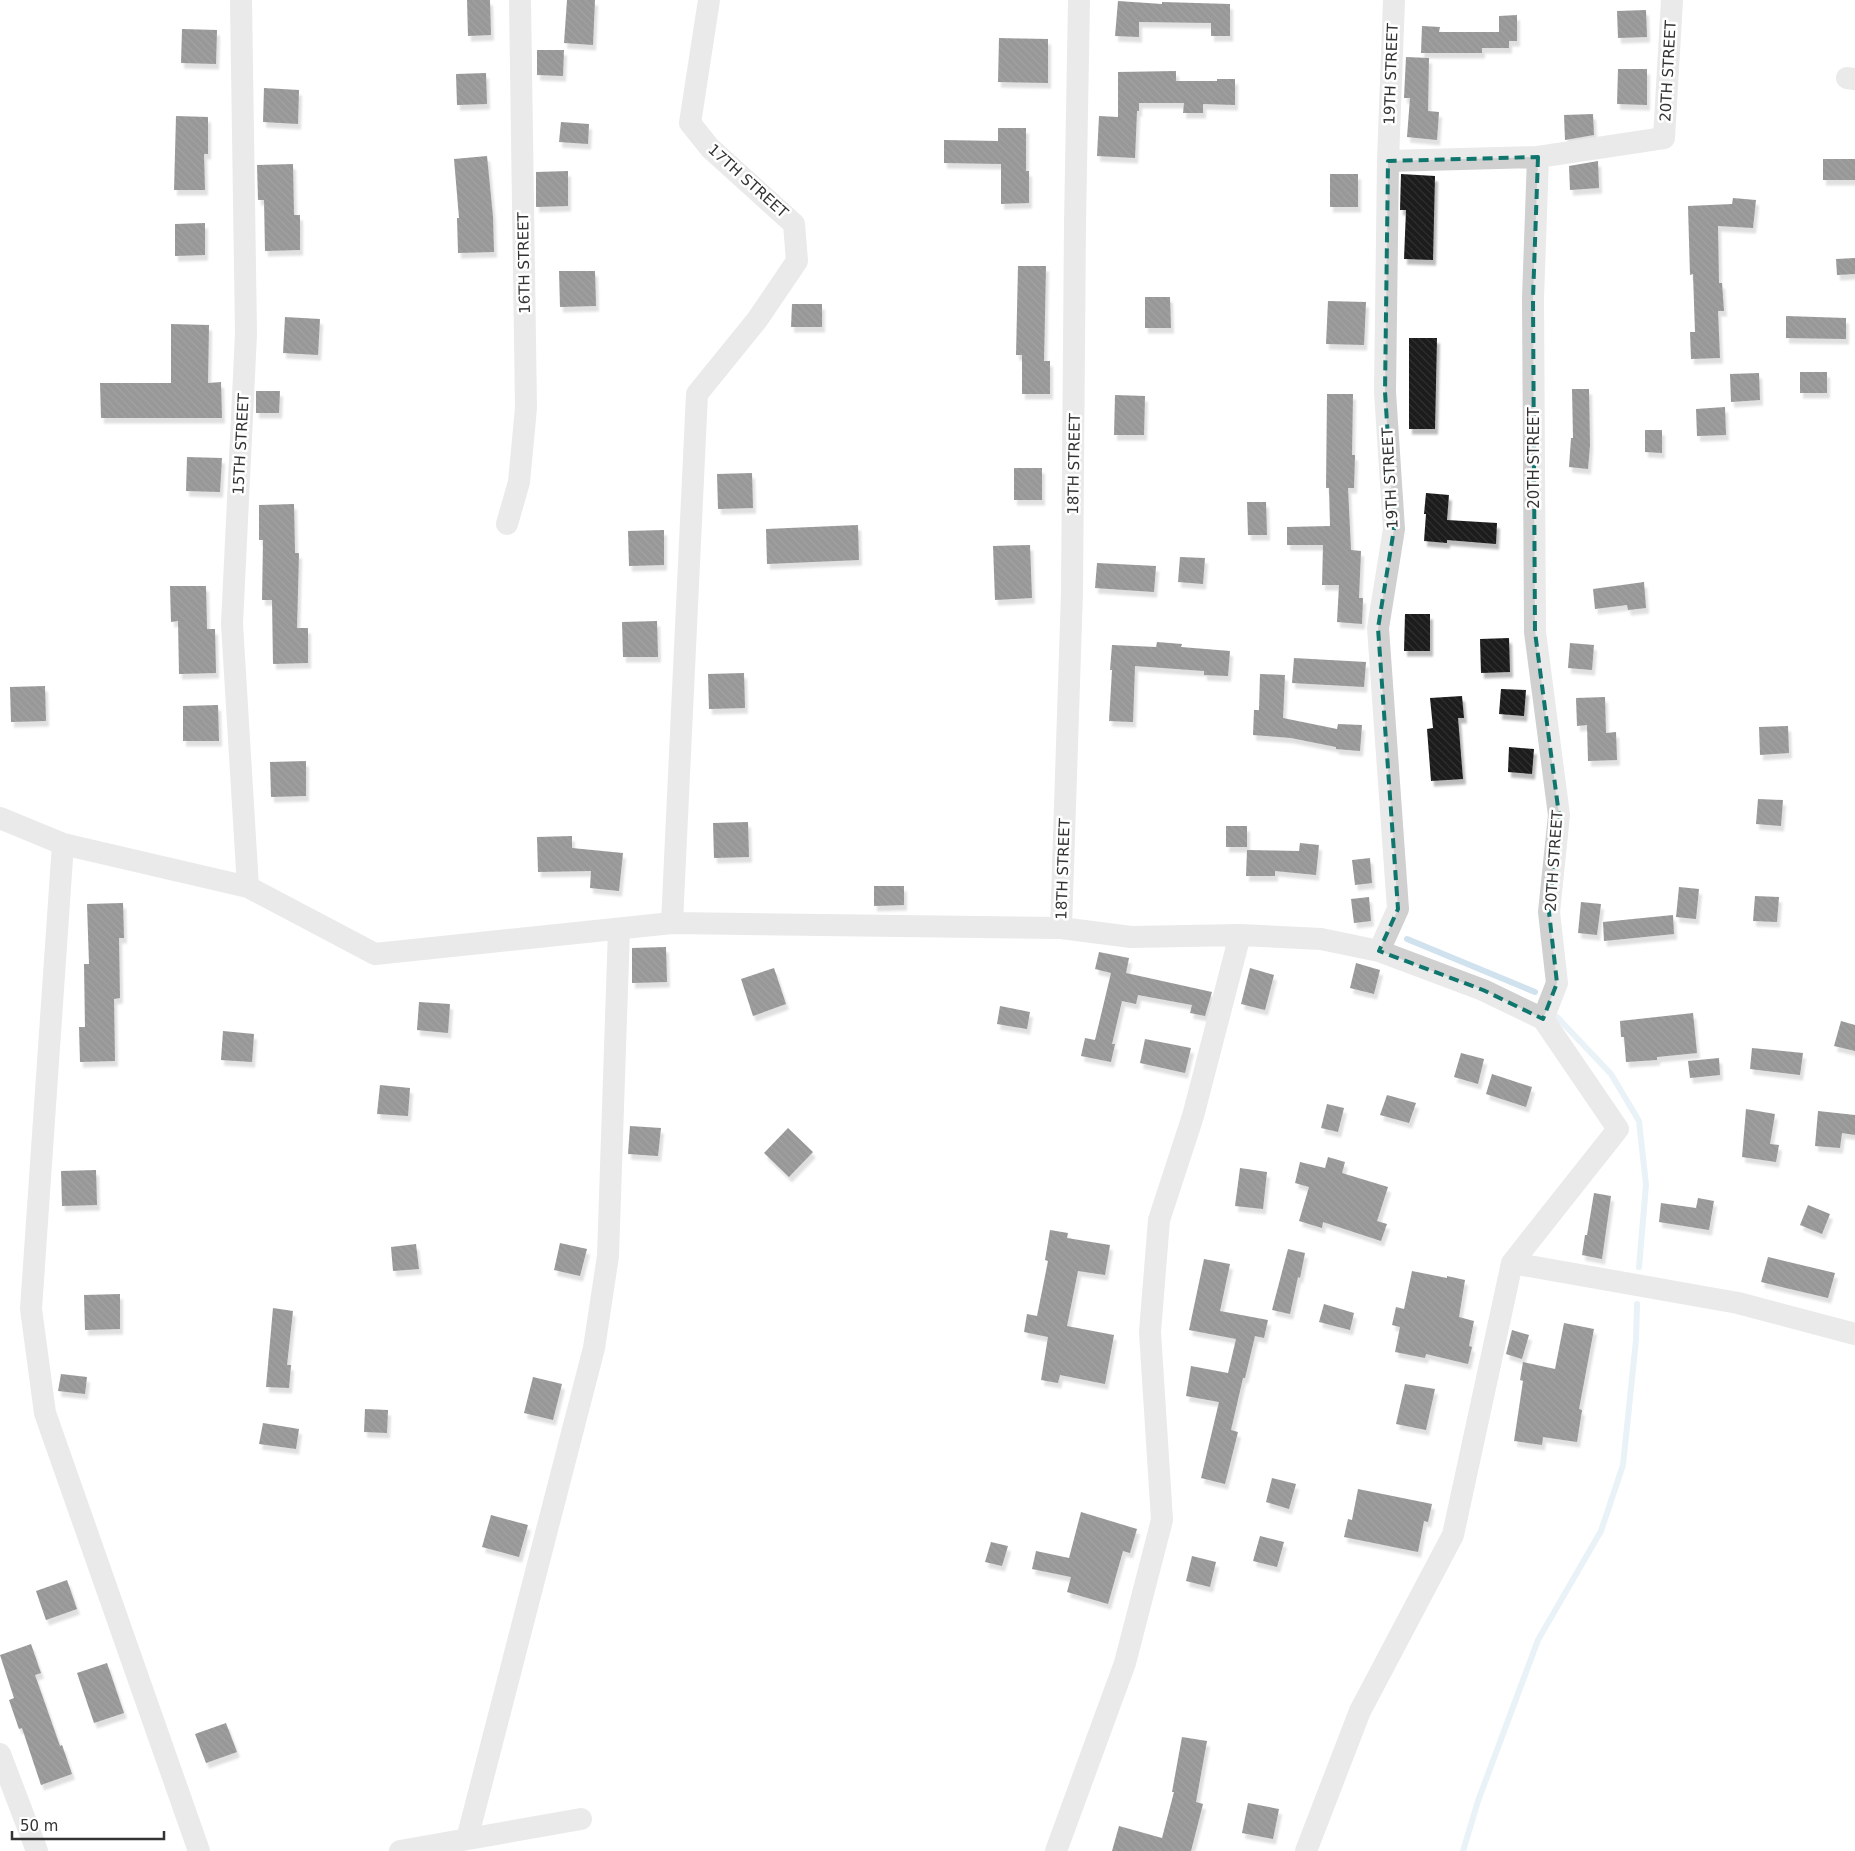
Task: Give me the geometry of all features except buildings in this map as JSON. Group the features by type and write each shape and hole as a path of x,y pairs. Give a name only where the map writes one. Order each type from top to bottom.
{"street":[{"name":"15TH STREET","path":"241,0 246,334 232,624 248,887"},
{"name":"16TH STREET","path":"507,524 519,482 526,408 520,0"},
{"name":"17TH STREET","path":"672,923 697,394 757,320 797,261 794,224 710,148 690,124 709,0"},
{"name":"18TH STREET","path":"1061,928 1072,592 1079,0"},
{"name":"19TH STREET","path":"1379,951 1398,909 1378,628 1394,529 1385,392 1388,161 1394,0"},
{"name":"20TH STREET","path":"1543,1019 1557,983 1549,912 1559,815 1534,632 1533,298 1538,157 1664,138 1672,0"},
{"path":"1388,161 1538,157"},
{"path":"0,818 63,844 248,887 375,954 672,923 1061,928 1131,936 1240,935 1321,939 1379,951 1483,990 1543,1019 1618,1129 1512,1262 1453,1535 1360,1711 1306,1851"},
{"path":"63,844 31,1309 45,1413 199,1851"},
{"path":"467,1839 594,1348 608,1256 619,929"},
{"path":"1056,1851 1125,1663 1162,1520 1150,1332 1159,1220 1193,1116 1240,935"},
{"path":"1512,1262 1738,1303 1855,1334"},
{"path":"0,1754 37,1851"},
{"path":"400,1851 581,1819"}],"highlighted area":[{"path":"1538,157 1533,298 1535,632 1559,815 1549,912 1557,983 1543,1019 1483,990 1379,951 1398,909 1378,628 1394,529 1385,392 1388,161"}],"waterway":[{"path":"1407,939 1535,992"},
{"path":"1557,1017 1611,1074 1639,1121 1646,1185 1639,1267"},
{"path":"1463,1851 1478,1801 1538,1640 1601,1531 1623,1465 1636,1340 1637,1304"}]}
